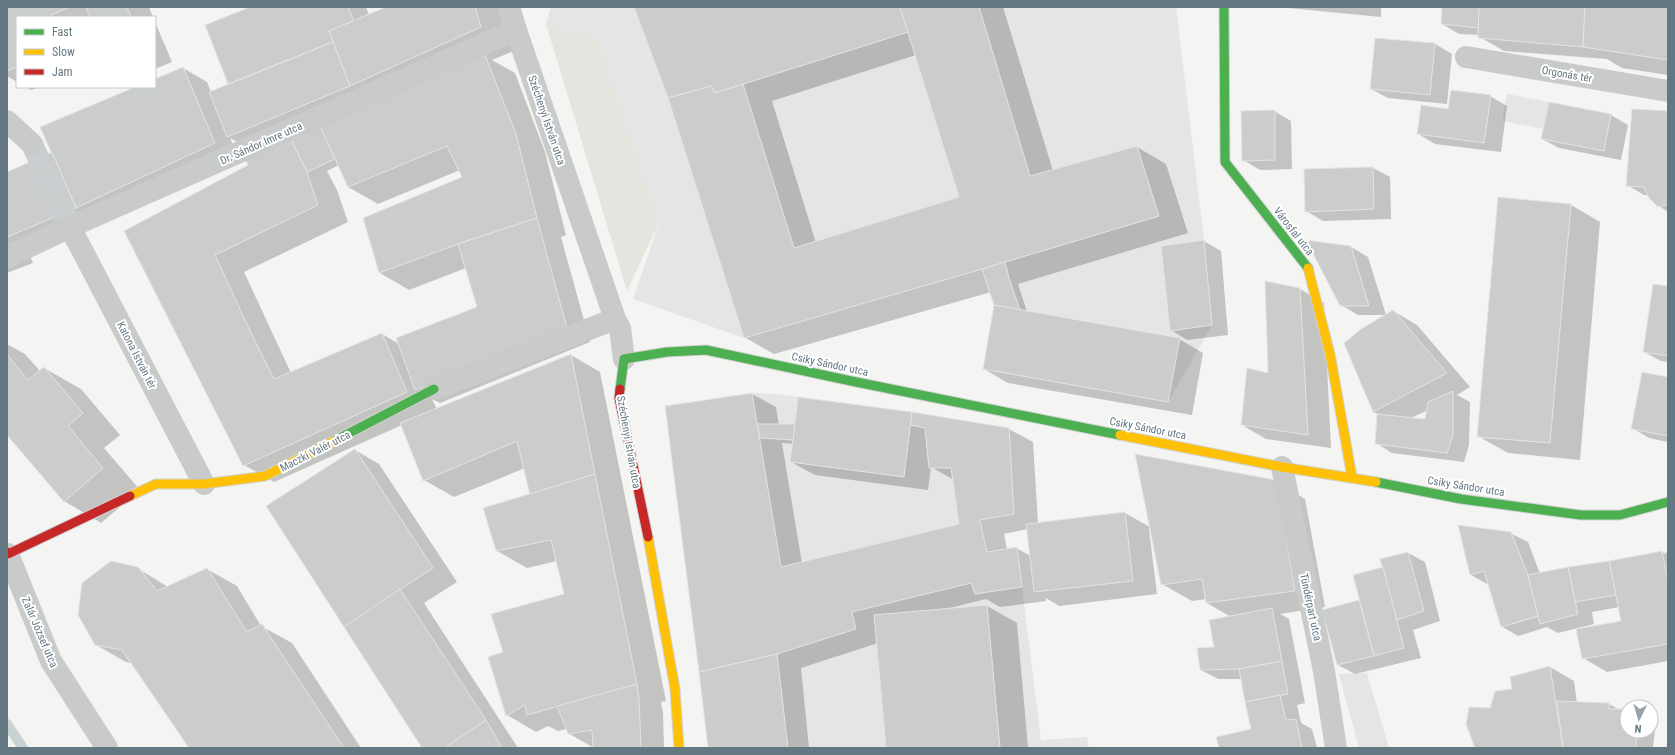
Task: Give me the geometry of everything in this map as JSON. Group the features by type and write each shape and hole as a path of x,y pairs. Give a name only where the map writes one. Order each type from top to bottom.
{"street":[{"name":"Széchenyi István utca","path":"509,7 615,319 620,328 624,359 619,398 649,544 675,689 679,748"},
{"name":"Városfal utca","path":"1224,7 1225,162 1308,268 1330,354 1352,477"},
{"name":"Dr. Sándor Imre utca","path":"7,257 70,227 516,30"},
{"name":"Orgonás tér","path":"1466,57 1668,92"},
{"path":"7,121 32,144"},
{"name":"Katona István tér","path":"70,227 204,484"},
{"name":"Maczki Valér utca","path":"8,553 156,484 204,484 265,476 434,389 615,319"},
{"name":"Csiky Sándor utca","path":"624,359 667,352 706,350 856,382 1282,467 1352,477 1461,499 1581,515 1620,515 1668,502"},
{"name":"Tündérpart utca","path":"1282,467 1324,671 1336,748"},
{"name":"Zalár József utca","path":"8,553 51,661 107,748"}],"shaded area":[{"path":"551,7 1176,7 1204,240 1212,325 1168,402 983,369 994,305 982,269 744,338 633,299 659,223 598,39 546,24"},
{"path":"546,24 598,39 659,223 627,291"},
{"path":"1507,94 1549,102 1544,129 1502,121"},
{"path":"752,393 776,394 912,412 1009,428 1014,514 981,520 987,551 1017,547 1041,740 1087,737 1089,748 708,748 709,400"},
{"path":"1367,673 1389,748 1359,748 1339,674"}],"building":[{"path":"7,7 70,7 52,16 16,16 16,67 7,71"},
{"path":"86,7 127,7 131,16 90,16"},
{"path":"250,7 348,7 354,21 329,31 333,42 228,84 205,25"},
{"path":"386,7 475,7 481,27 350,86 329,31"},
{"path":"634,7 900,7 908,32 715,93 711,86 668,98"},
{"path":"900,7 979,7 1030,176 1137,146 1159,216 744,338 668,98 711,86 715,93 743,84 794,248 959,197"},
{"path":"1442,7 1479,7 1479,28 1441,24"},
{"path":"1479,7 1585,7 1583,47 1478,38"},
{"path":"1585,7 1668,7 1668,60 1583,47"},
{"path":"1375,38 1435,43 1430,95 1370,89"},
{"path":"333,42 350,86 227,137 209,92"},
{"path":"485,55 516,134 537,218 458,244 379,273 363,218 462,177 447,146 348,187 319,124"},
{"path":"183,67 215,143 76,208 40,127 133,88 156,88 156,79"},
{"path":"1451,90 1491,95 1484,143 1417,134 1421,105 1448,109"},
{"path":"1549,102 1611,114 1604,151 1541,139"},
{"path":"1632,109 1668,111 1668,204 1658,207 1649,198 1644,187 1626,186"},
{"path":"1275,110 1275,160 1242,161 1241,111"},
{"path":"319,124 335,159 307,172 290,138"},
{"path":"290,138 307,172 318,205 215,255 274,379 382,333 407,392 243,466 124,231 248,165 244,157"},
{"path":"52,152 76,208 7,237 7,172"},
{"path":"1373,167 1374,209 1305,212 1304,169"},
{"path":"1498,197 1571,204 1550,443 1477,437"},
{"path":"537,218 567,328 415,390 396,338 477,307 458,244"},
{"path":"1204,240 1212,325 1170,331 1161,246"},
{"path":"1306,240 1351,246 1369,306 1340,306"},
{"path":"1005,262 1020,310 994,305 982,269"},
{"path":"1265,281 1300,288 1308,435 1241,425 1247,368 1268,373"},
{"path":"1653,284 1668,286 1668,356 1643,352"},
{"path":"994,305 1180,338 1168,402 983,369"},
{"path":"1393,310 1447,373 1373,412 1344,343 1361,329"},
{"path":"7,354 28,380 44,367 83,413 68,426 103,468 64,502 7,435"},
{"path":"571,354 595,474 530,495 517,441 423,481 400,423"},
{"path":"1642,372 1668,377 1668,436 1631,429"},
{"path":"1453,391 1453,435 1447,453 1375,444 1377,414 1425,419 1428,402"},
{"path":"752,393 781,567 959,524 951,468 929,468 925,428 910,425 912,412 1009,428 1014,514 980,520 987,552 1017,547 1022,587 975,594 971,583 852,612 856,629 777,654 699,672 665,406"},
{"path":"798,397 912,412 904,477 790,462"},
{"path":"757,424 795,424 793,440 760,438"},
{"path":"355,449 433,568 344,627 266,506"},
{"path":"1135,454 1276,480 1295,591 1206,603 1202,579 1161,585"},
{"path":"595,474 637,684 527,715 525,705 506,716 488,657 503,652 491,614 564,594 551,540 496,551 483,508"},
{"path":"1125,512 1133,581 1034,592 1026,524"},
{"path":"1458,525 1511,532 1528,575 1538,616 1501,627 1484,571 1470,575"},
{"path":"1662,551 1668,581 1668,644 1582,659 1576,629 1621,621 1609,561"},
{"path":"1408,552 1424,611 1397,620 1380,559"},
{"path":"111,561 138,567 157,591 207,568 247,632 262,624 344,748 189,748 122,650 95,645 78,615 82,583"},
{"path":"1609,561 1616,595 1575,602 1568,567"},
{"path":"1383,567 1404,648 1374,656 1353,575"},
{"path":"1568,567 1578,614 1540,624 1528,575"},
{"path":"400,589 486,720 445,748 422,748 344,627"},
{"path":"1359,600 1374,656 1337,665 1322,610"},
{"path":"987,605 1000,748 886,748 874,615"},
{"path":"1272,608 1282,661 1239,669 1200,670 1197,648 1214,647 1209,620"},
{"path":"777,654 788,748 708,748 699,672"},
{"path":"1282,661 1288,694 1245,702 1239,669"},
{"path":"1550,666 1563,748 1475,748 1466,724 1469,707 1490,708 1495,691 1512,689 1510,677"},
{"path":"637,684 641,748 593,748 592,730 568,734 557,706"},
{"path":"1280,695 1286,720 1296,719 1302,748 1219,748 1216,737 1251,729 1245,702"},
{"path":"1557,701 1609,703 1609,709 1619,709 1619,739 1637,739 1636,748 1563,748"},
{"path":"486,720 502,748 445,748"}],"waterway":[{"path":"7,724 23,748"}],"tunnel":[{"path":"32,144 70,227"}],"traffic: fast":[{"path":"1224,7 1225,162 1308,268"},
{"path":"620,389 624,359 667,352 706,350 1120,435"},
{"path":"334,441 434,389"},
{"path":"1376,482 1461,499 1581,515 1620,515 1668,502"}],"traffic: slow":[{"path":"1308,268 1330,354 1352,477"},
{"path":"1120,435 1282,467 1376,482"},
{"path":"130,496 156,484 204,484 265,476 334,441"},
{"path":"648,537 675,689 679,748"}],"traffic: jam":[{"path":"620,389 619,398 648,537"},
{"path":"7,552 8,554 130,496"}]}
